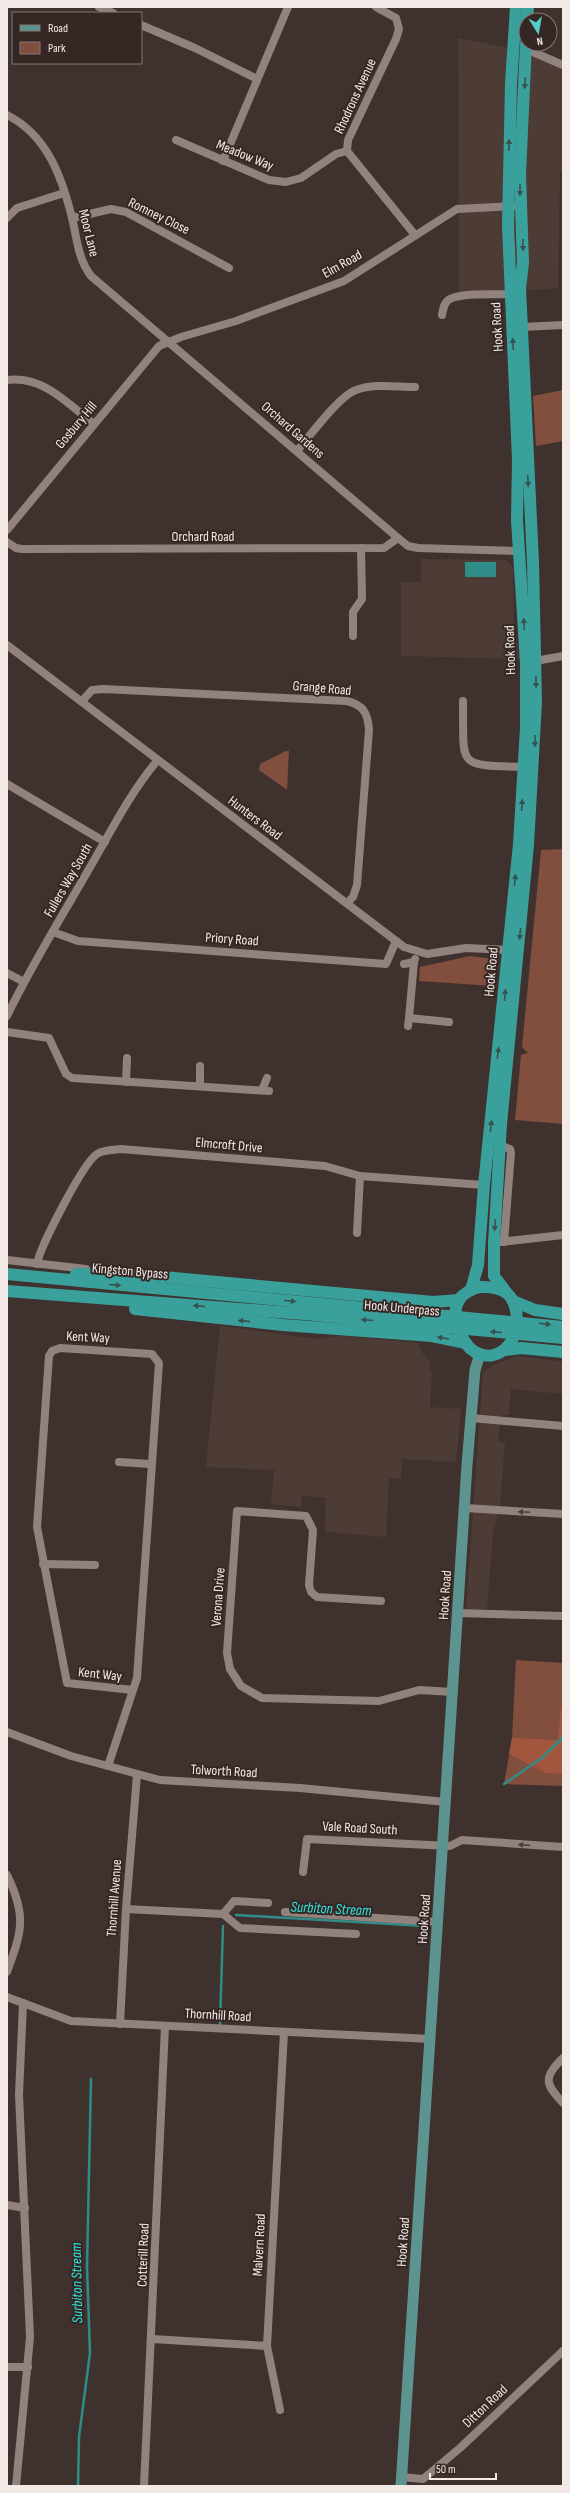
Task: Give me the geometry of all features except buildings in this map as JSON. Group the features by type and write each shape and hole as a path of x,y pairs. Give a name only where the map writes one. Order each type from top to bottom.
{"highway":[{"name":"Hook Road","path":"471,1290 478,1264 484,1185 509,950 531,662 519,551 508,207 513,42 516,7"},
{"name":"Hook Road","path":"512,1302 494,1276 499,1242 497,1186 500,1145 534,759 522,327 521,206 526,52"},
{"path":"7,1273 152,1276 433,1302 458,1303 471,1290 489,1287 512,1302 535,1310 563,1314"},
{"name":"Kingston Bypass","path":"7,1273 251,1297"},
{"path":"12,1291 149,1311 283,1325 464,1339"},
{"name":"Kingston Bypass","path":"12,1291 238,1310"},
{"name":"Hook Underpass","path":"251,1297 563,1327"},
{"path":"505,1350 514,1341 517,1327 512,1302"},
{"path":"458,1303 464,1339 480,1354 497,1353 505,1350 521,1348 563,1352"},
{"name":"Hook Underpass","path":"238,1310 563,1338"}],"main road":[{"name":"Hook Road","path":"401,2482 471,1418 475,1370 480,1354"}],"street":[{"path":"99,7 111,12"},
{"path":"223,161 288,7"},
{"name":"Rhodrons Avenue","path":"376,7 396,18 399,29 396,40 348,140 347,150 415,235"},
{"path":"142,25 195,48 257,79"},
{"path":"513,42 518,43"},
{"path":"534,52 563,65"},
{"name":"Moor Lane","path":"7,115 19,121 42,142 52,158 72,218 82,264 91,276 170,342"},
{"name":"Meadow Way","path":"176,140 269,180 286,182 301,178 336,154 347,150"},
{"path":"7,218 17,208 64,193"},
{"name":"Elm Road","path":"170,342 236,321 344,281 457,209 521,206"},
{"name":"Romney Close","path":"72,218 111,209 126,212 229,268"},
{"path":"442,315 443,307 449,299 459,296 511,294"},
{"path":"522,327 563,325"},
{"name":"Gosbury Hill","path":"7,530 159,346 170,342"},
{"name":"Orchard Gardens","path":"170,342 408,546 418,548 519,551"},
{"path":"7,380 27,380 44,384 94,424"},
{"path":"297,451 345,396 357,390 373,387 415,388"},
{"name":"Orchard Road","path":"7,542 16,548 22,549 384,548 398,538"},
{"path":"354,636 353,612 362,599 361,548"},
{"name":"Hunters Road","path":"7,645 145,749 157,761 396,941 418,952 427,954 471,948 509,950"},
{"path":"531,662 563,656"},
{"name":"Grange Road","path":"82,701 92,690 103,689 347,701 357,704 365,710 369,719 369,730 357,885 353,897 347,903"},
{"path":"463,701 464,752 468,761 478,766 524,767"},
{"name":"Fullers Way South","path":"7,1016 24,982 105,842 144,777 157,761"},
{"path":"7,784 105,842"},
{"name":"Priory Road","path":"53,932 78,941 386,964 396,941"},
{"path":"418,952 414,962 409,1022 449,1022"},
{"path":"404,964 414,962"},
{"path":"7,973 24,982"},
{"path":"7,1032 49,1038 66,1074 72,1078 266,1091 267,1078"},
{"path":"126,1082 127,1058"},
{"path":"200,1066 200,1086"},
{"path":"500,1145 510,1149 511,1153 499,1242 563,1235"},
{"name":"Elmcroft Drive","path":"37,1264 82,1170 98,1153 108,1150 121,1149 325,1166 360,1176 484,1185"},
{"path":"357,1232 360,1176"},
{"path":"7,1260 152,1276"},
{"name":"Kent Way","path":"108,1766 137,1678 150,1464 159,1363 152,1354 60,1348 52,1351 49,1356 36,1514 43,1564 67,1683 133,1690"},
{"path":"471,1418 563,1426"},
{"path":"119,1462 150,1464"},
{"path":"465,1508 563,1514"},
{"name":"Verona Drive","path":"382,1601 317,1597 311,1592 309,1585 313,1530 306,1516 237,1511 227,1653 230,1669 241,1686 262,1698 379,1701 419,1690 453,1692"},
{"path":"43,1564 95,1565"},
{"path":"459,1613 563,1616"},
{"name":"Tolworth Road","path":"7,1732 108,1766 160,1780 300,1788 446,1802"},
{"name":"Thornhill Avenue","path":"120,2024 126,1910 137,1775"},
{"name":"Vale Road South","path":"303,1872 307,1839 444,1845"},
{"path":"444,1845 450,1846 462,1840 563,1847"},
{"path":"7,1875 18,1899 21,1918 19,1940 7,1972"},
{"path":"223,1914 234,1901 268,1903"},
{"path":"126,1910 223,1914 240,1928 356,1934"},
{"path":"285,1912 438,1922"},
{"name":"Thornhill Road","path":"7,1997 71,2021 431,2039"},
{"path":"16,2486 30,2337 19,2095 23,2003"},
{"name":"Cotterill Road","path":"144,2486 152,2339 165,2026"},
{"name":"Malvern Road","path":"280,2410 267,2346 284,2032"},
{"path":"563,2058 551,2070 548,2077 553,2094 563,2103"},
{"path":"7,2205 25,2208"},
{"path":"152,2339 267,2346"},
{"name":"Ditton Road","path":"401,2482 421,2482 460,2448 563,2351"},
{"path":"7,2367 28,2367"}],"shaded area":[{"path":"458,38 518,50 518,52 535,53 563,65 563,173 560,173 558,288 459,296"},
{"path":"421,559 506,560 513,568 514,628 520,659 401,656 401,582 421,582"},
{"path":"220,1326 317,1339 342,1336 418,1343 423,1354 430,1361 430,1372 432,1372 430,1407 461,1409 456,1462 402,1459 401,1479 389,1478 386,1537 325,1532 326,1498 302,1495 301,1507 271,1504 274,1470 206,1467"},
{"path":"517,1356 563,1362 563,1394 511,1389 509,1415 501,1415 498,1442 505,1442 500,1508 493,1534 487,1609 466,1609 483,1373 492,1366"},
{"path":"561,1709 563,1710 563,1774 546,1773 509,1754 512,1738 558,1740"}],"green space":[{"path":"563,390 563,441 536,446 533,396"},
{"path":"286,751 289,751 287,790 259,770 260,764"},
{"path":"563,849 563,1124 515,1120 521,1055 528,1053 522,1047 541,850"},
{"path":"470,956 493,959 495,964 493,986 419,981 420,967"},
{"path":"516,1660 563,1663 563,1786 504,1784 512,1738"}],"water":[{"path":"465,562 496,562 496,577 465,577"}],"waterway":[{"name":"Surbiton Stream","path":"504,1784 543,1757 563,1737"},
{"name":"Surbiton Stream","path":"236,1915 425,1926"},
{"name":"Surbiton Stream","path":"220,2024 223,1926"},
{"name":"Surbiton Stream","path":"78,2486 79,2437 90,2353 87,2266 91,2079"}]}
